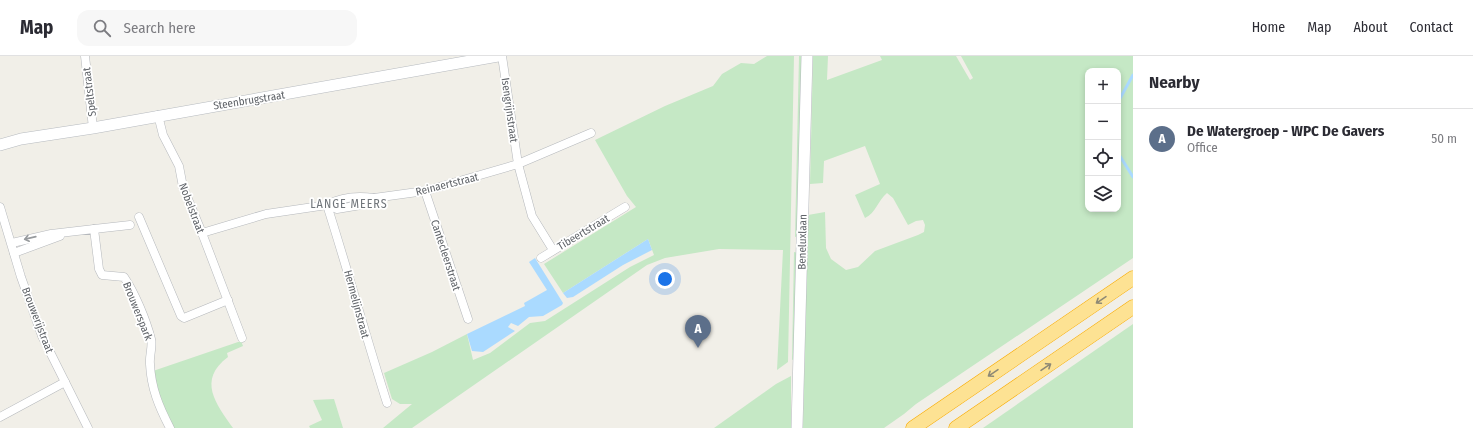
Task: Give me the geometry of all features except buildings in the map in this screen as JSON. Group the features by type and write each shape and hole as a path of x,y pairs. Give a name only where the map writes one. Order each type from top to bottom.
{"highway":[{"path":"913,428 1133,278"},
{"path":"956,428 1133,307"}],"street":[{"name":"Speltstraat","path":"85,56 94,128"},
{"name":"Steenbrugstraat","path":"0,145 21,139 94,128 158,115 341,85 498,56"},
{"name":"Isengrijnstraat","path":"502,56 518,164 532,216 553,250"},
{"name":"Beneluxlaan","path":"797,428 807,56"},
{"name":"Nobelstraat","path":"158,115 163,135 179,166 183,187 242,338"},
{"path":"518,164 591,133"},
{"name":"Reinaertstraat","path":"202,233 266,214 327,205 337,209 361,206 374,198 425,191 518,164"},
{"name":"Cantecleerstraat","path":"425,191 468,319"},
{"name":"Hermelijnstraat","path":"327,205 354,291 358,314 387,403"},
{"name":"Brouwerijstraat","path":"0,207 42,336 88,428"},
{"name":"Tibeertstraat","path":"541,258 625,207"},
{"path":"139,217 181,316 184,318 228,300"},
{"path":"12,243 76,230 130,225"},
{"name":"Brouwerspark","path":"94,229 99,269 102,275 124,277 130,286 149,334 151,341 150,362 152,387 160,409 170,428"},
{"path":"14,253 76,230"},
{"path":"0,417 65,382"}],"green space":[{"path":"767,56 794,56 788,362 777,370 783,250 719,249 665,258 647,265 412,428 383,428 412,404 400,404 392,399 384,373 432,352 467,334 473,360 490,353 530,323 545,321 630,267 654,255 648,239 563,293 544,264 636,207 627,196 595,140 665,106 713,86 722,74 741,63 754,64"},
{"path":"799,56 803,56 798,236 795,237"},
{"path":"813,56 828,56 827,80 882,60 880,56 956,56 970,80 973,78 961,56 1133,56 1133,258 916,404 884,428 803,428 808,215 825,212 826,248 831,259 846,270 858,267 875,251 924,232 925,225 923,220 916,221 908,225 893,198 887,193 872,213 865,218 855,195 880,184 865,146 824,161 823,183 810,184"},
{"path":"794,252 798,253 796,358 792,360"},
{"path":"1133,324 1133,428 983,428"},
{"path":"241,341 243,346 227,353 228,357 213,374 211,383 212,392 216,401 233,428 172,428 162,407 153,371"},
{"path":"791,376 791,428 714,428 776,384"},
{"path":"334,399 343,428 310,428 309,426 322,420 313,400"}],"water":[{"path":"648,239 652,250 623,265 573,297 567,298 563,293"},
{"path":"535,258 563,303 562,305 543,316 529,317 518,326 511,323 508,327 515,331 483,352 472,351 467,334 525,306 524,303 547,290 529,262"}],"waterway":[{"path":"1121,97 1133,75"},
{"path":"1121,158 1133,177"}],"place":[{"name":"De Watergroep - WPC De Gavers","path":"698,348"}],"district":[{"name":"LANGE MEERS","path":"349,204"}]}
